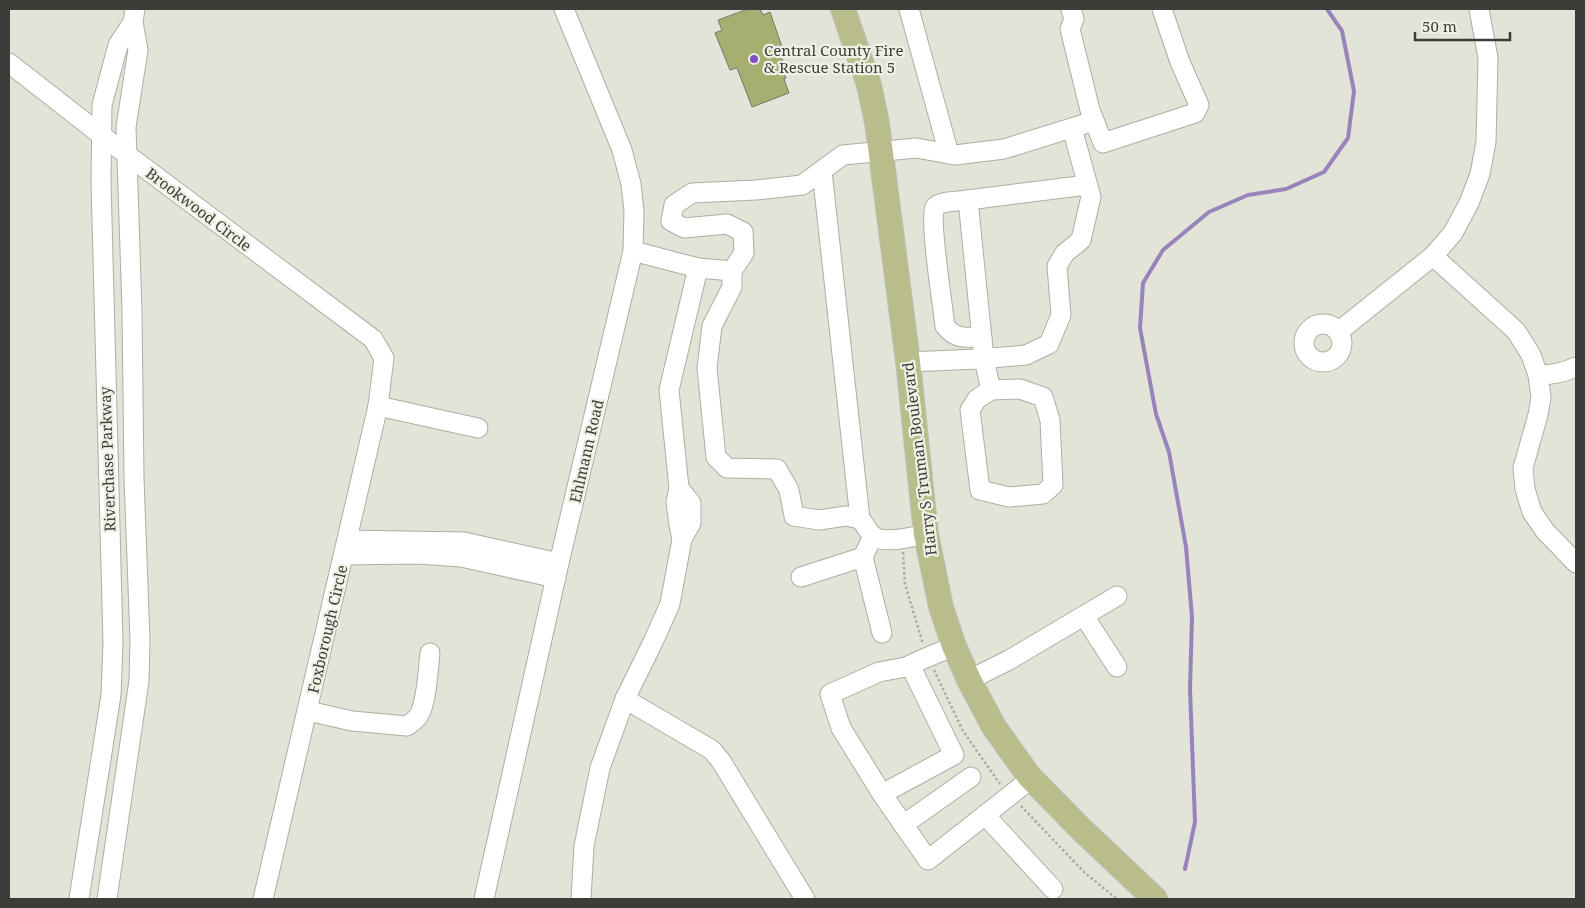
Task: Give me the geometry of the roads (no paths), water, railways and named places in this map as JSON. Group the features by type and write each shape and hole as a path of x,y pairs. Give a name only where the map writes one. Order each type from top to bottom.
{"main road":[{"name":"Harry S Truman Boulevard","path":"843,9 869,85 881,151 908,362 926,534 941,607 954,646 969,680 994,727 1032,778 1080,828 1155,899"}],"street":[{"name":"Ehlmann Road","path":"484,899 557,571 633,251 634,211 632,184 622,150 564,9"},
{"path":"910,9 949,154"},
{"path":"1071,9 1074,19 1070,29 1090,110 1103,144 1195,113 1199,105 1180,62 1162,9"},
{"path":"1338,332 1433,256 1453,233 1469,203 1480,174 1486,142 1488,58 1479,9"},
{"name":"Riverchase Parkway","path":"79,899 111,696 113,643 100,181 102,105 118,45 134,15"},
{"name":"Riverchase Parkway","path":"107,899 139,681 140,640 126,128 138,50 134,15"},
{"name":"Brookwood Circle","path":"9,63 127,155 373,339 384,358"},
{"path":"860,518 846,516 819,520 794,516 789,490 777,469 727,468 716,457 707,368 712,326 732,287 732,271 744,253 743,232 727,224 684,228 671,221 674,205 692,194 802,185 822,172 843,154 916,148 954,155 1004,149 1094,121"},
{"path":"908,362 984,359 1026,355 1049,344 1061,315 1058,266 1065,252 1081,240 1090,198 1072,128"},
{"path":"822,172 860,518 873,536 884,539 897,539 926,534"},
{"path":"982,337 960,337 952,334 945,326 934,236 933,215 936,207 940,203 1087,185"},
{"path":"968,200 984,359 991,390"},
{"path":"633,251 698,268 732,271"},
{"path":"1433,256 1516,331 1531,355 1538,375 1541,397 1538,415 1523,468 1525,489 1532,512 1544,531 1576,563"},
{"path":"581,899 584,846 600,768 625,699 670,604 682,539 676,502 679,488 669,390 698,268"},
{"name":"Foxborough Circle","path":"264,899 378,406 384,358"},
{"path":"1538,375 1552,375 1566,372 1576,367"},
{"path":"1020,389 1043,397 1050,420 1053,485 1043,494 1010,497 980,490 970,410 977,398 991,390 1020,389"},
{"path":"378,406 478,428"},
{"path":"109,508 135,505"},
{"path":"873,536 863,557 882,633"},
{"path":"346,547 461,557 557,571"},
{"path":"801,576 863,557"},
{"path":"969,680 1009,660 1117,596"},
{"path":"1084,616 1116,667"},
{"path":"954,646 910,665 879,672 830,694 841,728 882,794 928,860 1032,778"},
{"path":"308,711 352,721 407,726 420,714 430,653"},
{"path":"882,794 954,755 910,665"},
{"path":"625,699 712,750 726,769 801,898"},
{"path":"903,825 971,777"},
{"path":"985,816 1053,889"}],"waterway":[{"path":"1185,869 1195,822 1190,689 1192,617 1186,547 1169,452 1156,414 1140,328 1143,283 1163,250 1209,212 1248,195 1286,189 1324,172 1348,138 1354,91 1342,31 1327,9"}],"place":[{"name":"Central County Fire & Rescue Station 5","path":"754,59"}]}
